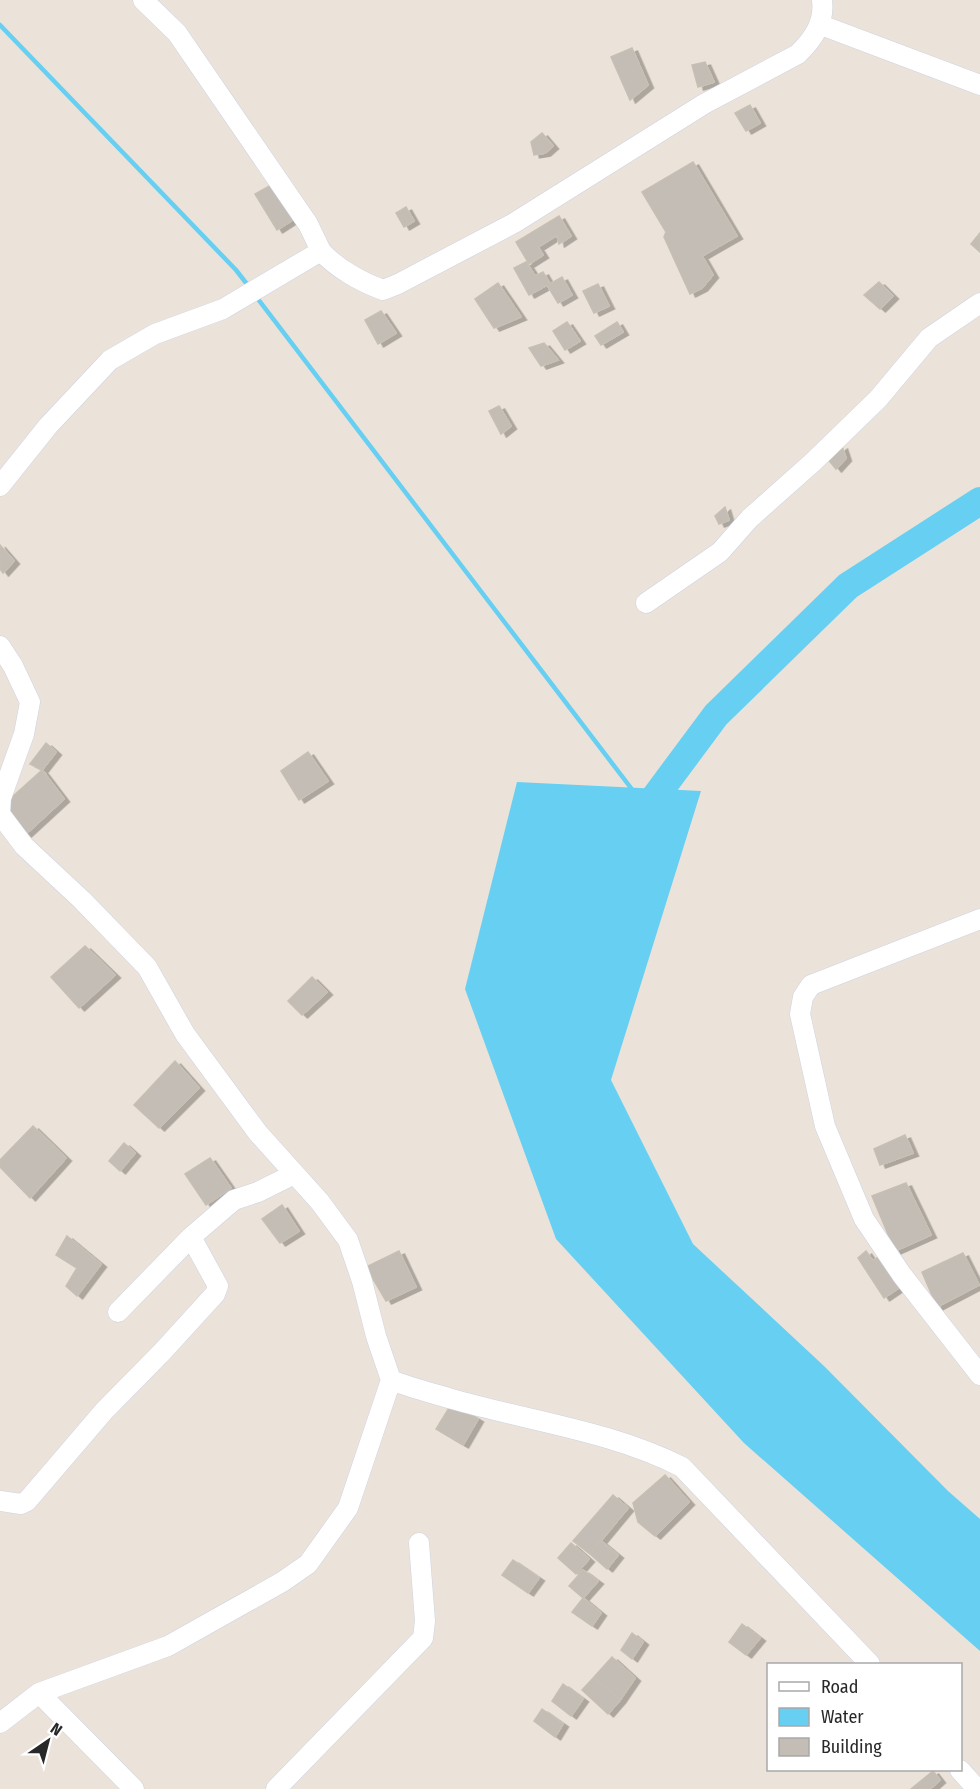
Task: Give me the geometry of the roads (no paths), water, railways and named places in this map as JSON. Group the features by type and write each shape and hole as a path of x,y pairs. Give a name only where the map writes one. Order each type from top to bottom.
{"street":[{"path":"143,0 177,33 308,224 321,251 329,260 371,286 383,290 514,223 704,104 798,54 821,25 822,0"},
{"path":"821,25 980,85"},
{"path":"0,486 48,426 110,360 155,334 223,309 321,251"},
{"path":"646,603 720,552 750,518 813,462 878,399 929,338 980,303"},
{"path":"0,646 13,666 30,702 24,734 1,798 0,814 24,846 82,900 147,967 185,1034 258,1133 320,1202 348,1240 391,1380 348,1508 308,1564 282,1582 168,1646 39,1693 0,1723"},
{"path":"980,919 811,985 803,997 800,1014 825,1126 864,1219 902,1275 980,1375"},
{"path":"118,1312 191,1237 234,1200 258,1192 294,1174"},
{"path":"0,1502 21,1504 27,1501 104,1411 215,1294 218,1286 191,1237"},
{"path":"391,1380 465,1403 642,1449 682,1467 868,1663"},
{"path":"276,1789 423,1638 425,1621 419,1543"},
{"path":"39,1693 134,1789"},
{"path":"961,1771 977,1789"}],"water":[{"path":"517,782 701,791 611,1080 693,1244 824,1366 948,1491 980,1519 980,1651 744,1443 556,1239 465,989"}],"waterway":[{"path":"0,25 236,270 250,288"},
{"path":"255,295 634,792"},
{"path":"638,820 716,715 848,586 980,501"}]}
